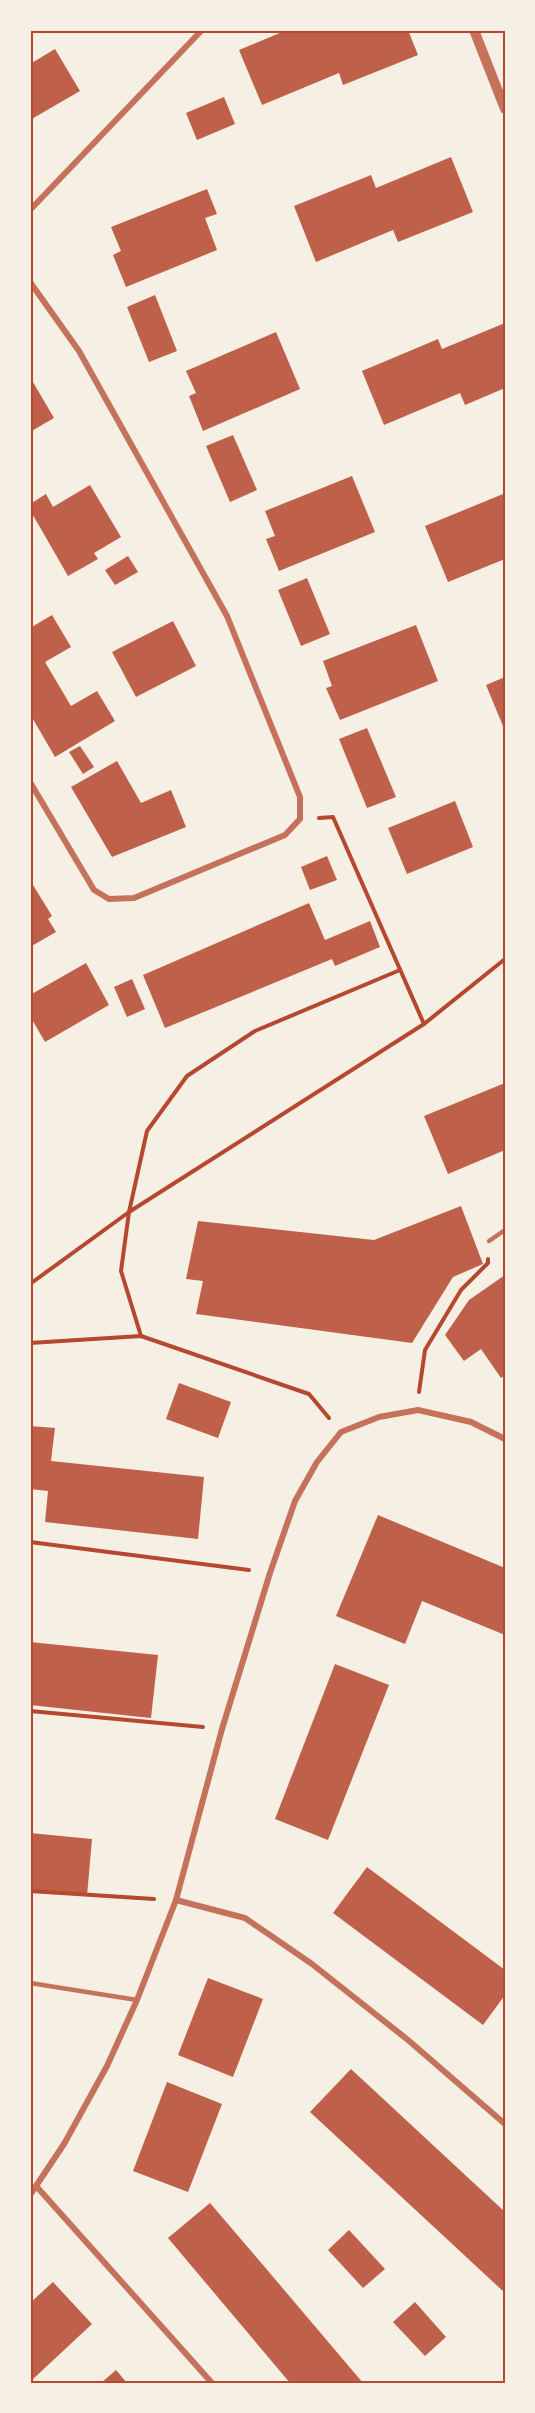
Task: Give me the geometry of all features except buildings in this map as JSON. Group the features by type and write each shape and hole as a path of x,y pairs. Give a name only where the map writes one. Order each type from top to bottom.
{"street":[{"path":"30,210 202,30"},
{"path":"474,30 505,109"},
{"path":"30,282 79,351 227,616 300,797 300,819 285,835 134,898 109,899 94,890 30,782"},
{"path":"30,2194 37,2187 107,2067 176,1900 222,1728 270,1573 295,1501 317,1462 341,1432 379,1417 418,1410 471,1422 505,1439"},
{"path":"176,1900 245,1918 312,1964 408,2040 505,2124"},
{"path":"37,2187 212,2383"}],"lane":[{"path":"489,1241 505,1230"},
{"path":"30,1983 136,2000"}],"path":[{"path":"300,819 333,817 424,1024"},
{"path":"30,1284 129,1212 424,1024 505,959"},
{"path":"141,1336 121,1272 129,1212 147,1131 187,1076 255,1031 400,970"},
{"path":"418,1410 425,1350 461,1290 488,1263"},
{"path":"30,1343 141,1336 309,1394 341,1432"},
{"path":"30,1542 270,1573"},
{"path":"30,1711 222,1728"},
{"path":"30,1892 176,1900"}]}
